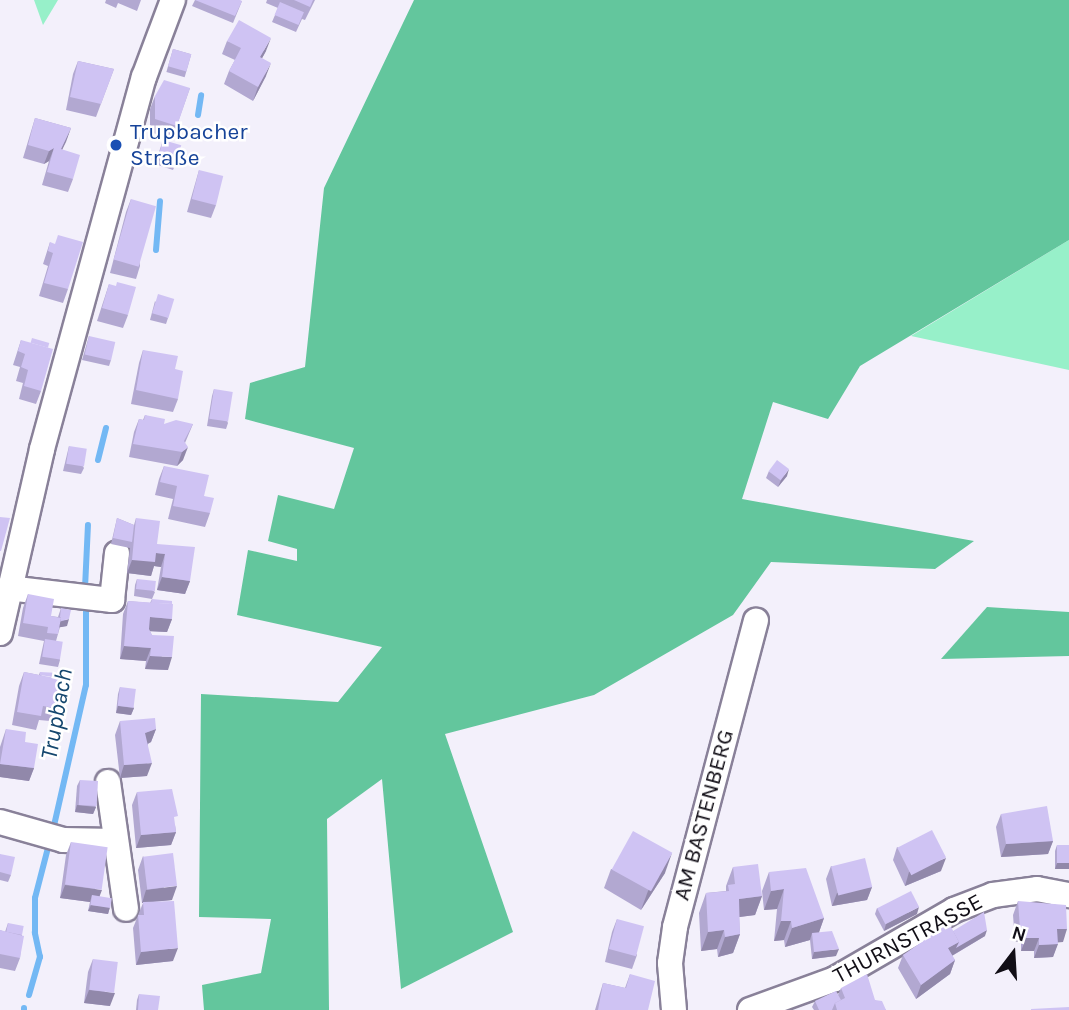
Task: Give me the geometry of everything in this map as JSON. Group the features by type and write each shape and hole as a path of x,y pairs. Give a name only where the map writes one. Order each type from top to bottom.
{"street":[{"path":"0,633 8,588 144,77 173,0"},
{"path":"8,588 112,600 117,553"},
{"name":"AM BASTENBERG","path":"674,1010 670,963 675,927 756,621"},
{"path":"108,782 126,909"},
{"path":"0,822 55,838 115,841"},
{"name":"THURNSTRASSE","path":"750,1010 835,979 954,910 993,895 1037,889 1069,895"}],"green space":[{"path":"34,0 58,0 43,25"},
{"path":"414,0 1069,0 1069,240 860,366 828,419 773,402 742,499 974,541 935,569 771,562 733,615 594,695 445,734 513,932 401,989 382,779 327,819 329,1010 204,1010 202,985 261,973 271,919 199,917 201,694 338,702 382,647 237,615 248,550 297,561 297,549 268,541 278,495 334,509 354,448 245,419 250,383 305,367 324,188"},
{"path":"1069,240 1069,370 911,336"},
{"path":"987,607 1069,612 1069,656 941,659"}],"building":[{"path":"195,0 240,0 242,1 235,16"},
{"path":"294,0 313,0 310,7"},
{"path":"280,2 304,12 298,25 275,15"},
{"path":"239,20 271,38 260,57 271,63 258,87 229,71 241,48 227,41"},
{"path":"173,49 191,54 186,72 168,66"},
{"path":"78,61 114,69 101,104 70,97"},
{"path":"164,80 190,88 177,126 155,119 155,96"},
{"path":"35,118 71,128 61,149 80,155 73,179 47,172 54,148 49,151 28,145"},
{"path":"163,140 181,145 176,164 158,158"},
{"path":"199,170 223,176 216,205 192,199"},
{"path":"131,199 156,206 139,267 114,260"},
{"path":"58,235 83,242 68,289 44,283 53,253 48,251 50,242 55,244"},
{"path":"117,282 136,287 128,315 102,308 109,284 116,286"},
{"path":"158,294 174,299 168,318 152,313"},
{"path":"89,336 115,342 111,361 85,355"},
{"path":"32,338 49,343 48,348 31,343"},
{"path":"21,340 53,349 41,391 24,386 28,370 21,367 25,354 18,351"},
{"path":"143,350 178,356 175,369 183,371 178,399 136,390"},
{"path":"214,389 233,392 228,422 209,419"},
{"path":"145,415 165,419 164,424 176,420 193,424 184,441 188,447 182,452 133,444 139,419 144,420"},
{"path":"69,446 87,449 84,467 66,464"},
{"path":"777,460 789,469 781,480 769,471"},
{"path":"164,466 209,475 204,496 214,498 210,513 173,506 177,486 160,482"},
{"path":"0,517 10,518 1,551 0,551"},
{"path":"117,518 134,525 132,542 113,538"},
{"path":"136,518 160,521 157,544 195,547 190,581 162,577 165,554 156,553 155,562 132,560"},
{"path":"137,579 156,581 155,591 136,589"},
{"path":"28,594 54,599 51,616 61,618 58,634 47,633 48,627 23,623"},
{"path":"152,599 172,601 172,604 151,603"},
{"path":"128,601 173,604 172,619 150,617 149,629 152,635 174,636 172,657 150,656 151,648 124,646"},
{"path":"61,608 71,610 69,619 61,621"},
{"path":"45,639 63,642 60,660 42,657"},
{"path":"24,672 60,679 55,708 43,706 41,716 17,712"},
{"path":"40,672 59,673 59,678 40,675"},
{"path":"120,687 136,689 134,708 118,706"},
{"path":"155,718 156,729 145,733 152,763 124,765 120,721"},
{"path":"6,729 26,732 25,742 38,744 34,768 0,764"},
{"path":"80,780 98,781 97,806 79,805"},
{"path":"172,789 178,816 174,817 176,832 141,835 137,792"},
{"path":"1047,806 1053,841 1006,844 1001,814"},
{"path":"932,830 946,858 911,875 897,848"},
{"path":"633,831 672,853 651,891 612,869"},
{"path":"71,842 108,847 102,890 65,885"},
{"path":"1057,845 1069,845 1069,863 1057,863"},
{"path":"173,853 177,886 147,889 143,857"},
{"path":"0,854 15,857 11,875 0,872"},
{"path":"865,858 872,887 838,896 831,866"},
{"path":"758,864 762,896 739,899 740,934 725,937 724,930 708,932 706,893 729,891 728,885 735,884 733,867"},
{"path":"806,868 824,918 792,928 791,921 781,921 784,889 771,891 769,872"},
{"path":"911,891 919,907 885,924 877,908"},
{"path":"92,895 112,898 110,908 90,905"},
{"path":"174,901 178,948 141,952 138,915 144,915 143,902"},
{"path":"1018,901 1066,905 1067,929 1057,929 1058,944 1039,945 1039,938 1026,938 1026,929 1020,929"},
{"path":"984,912 987,930 956,948 959,942 953,931"},
{"path":"617,919 644,926 636,956 609,949"},
{"path":"8,923 24,926 22,935 6,932"},
{"path":"949,923 959,942 948,948 955,960 921,985 903,955"},
{"path":"0,930 24,936 20,958 0,954"},
{"path":"832,931 839,949 814,952 812,933"},
{"path":"93,959 118,962 114,993 89,990"},
{"path":"630,974 655,981 648,1010 598,1010 603,983 626,988"},
{"path":"867,974 875,1000 882,1001 886,1010 837,1010 835,1003 845,998 841,988"},
{"path":"836,991 841,1000 835,1003 832,1010 819,1010 815,1001"},
{"path":"139,994 160,996 158,1010 138,1010"},
{"path":"1069,1007 1069,1010 1031,1010 1031,1009"}],"waterway":[{"name":"Trupbach","path":"198,115 201,95"},
{"name":"Trupbach","path":"156,250 160,201"},
{"name":"Trupbach","path":"98,460 106,428"},
{"name":"Trupbach","path":"85,588 88,525"},
{"name":"Trupbach","path":"53,830 86,685 86,604"},
{"name":"Trupbach","path":"29,995 40,957 35,933 35,898 49,844"}],"place":[{"name":"Trupbacher Straße","path":"116,145"}]}
